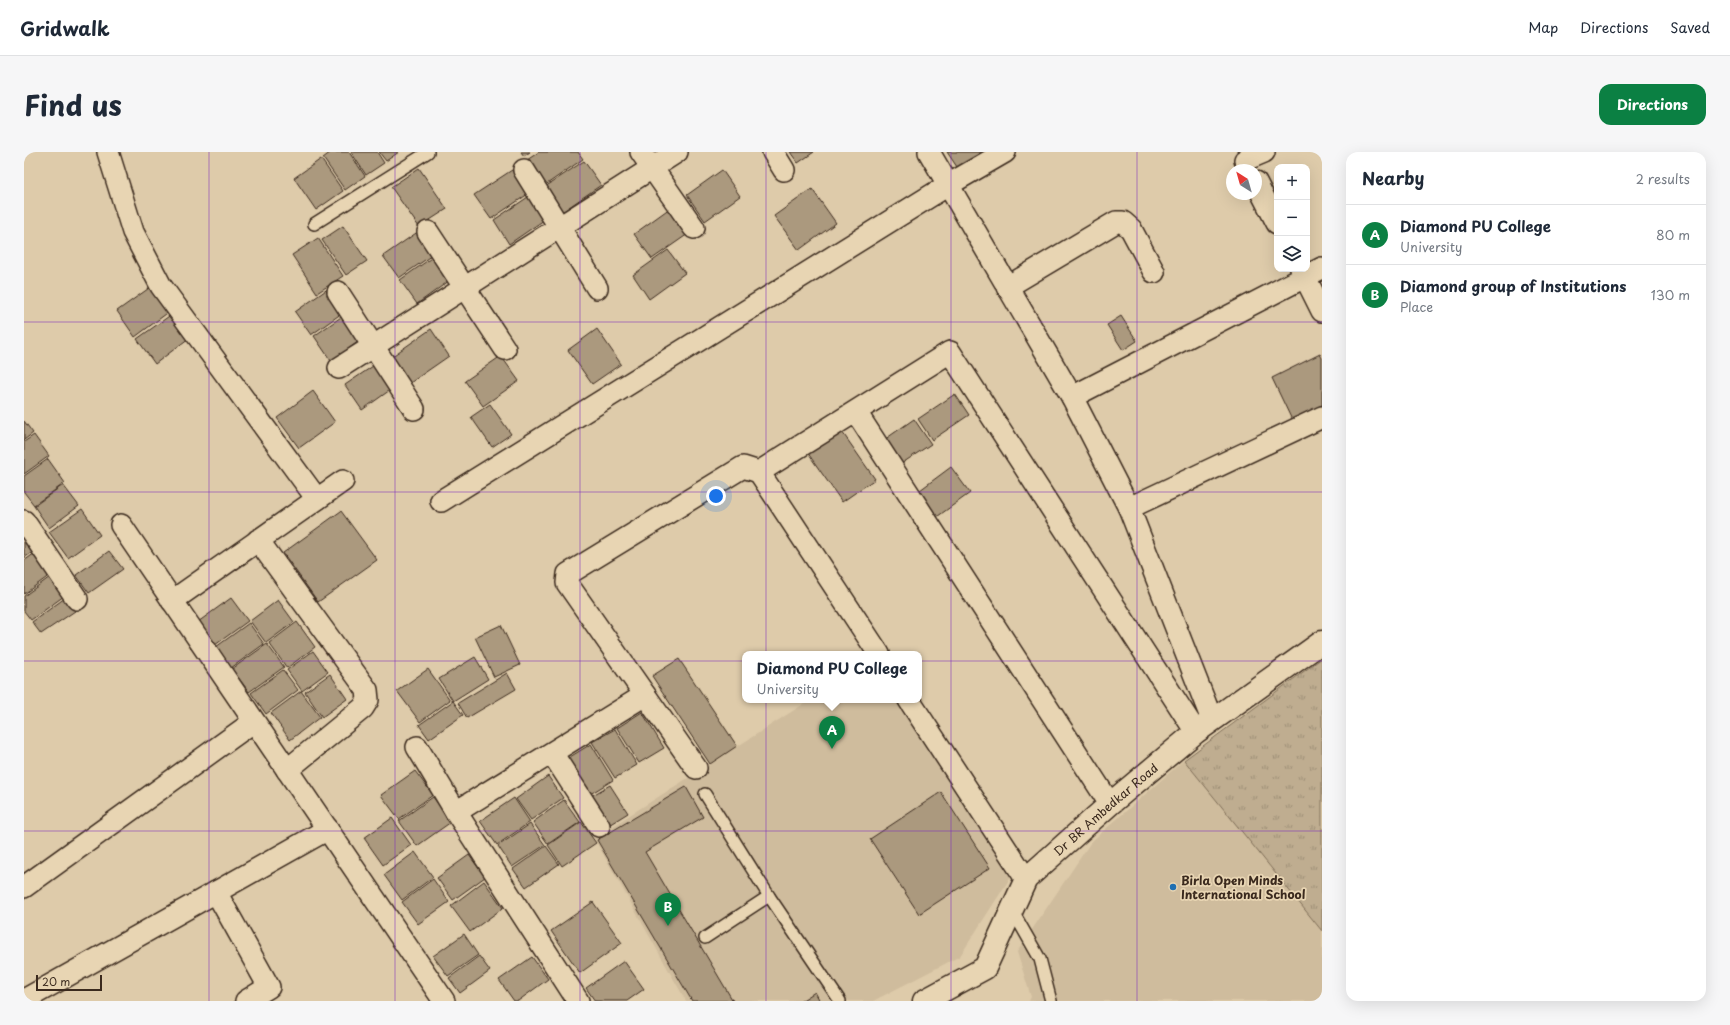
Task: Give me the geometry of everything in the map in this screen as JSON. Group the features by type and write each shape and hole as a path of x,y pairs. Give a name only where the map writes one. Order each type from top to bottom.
{"main road":[{"name":"Dr BR Ambedkar Road","path":"924,1001 985,968 1026,879 1110,804 1204,726 1322,642"}],"street":[{"path":"108,152 133,232 160,286 317,499"},
{"path":"339,368 560,227 646,160 677,152"},
{"path":"773,152 784,170"},
{"path":"929,152 1072,397 1129,508 1204,726"},
{"path":"441,501 948,185 1005,152"},
{"path":"1245,161 1264,152"},
{"path":"646,160 694,228"},
{"path":"524,170 597,288"},
{"path":"1262,194 1274,217"},
{"path":"1007,287 1116,222 1124,222 1130,229 1154,272"},
{"path":"428,232 505,349"},
{"path":"1072,397 1307,272"},
{"path":"1309,272 1322,311"},
{"path":"338,292 414,409"},
{"path":"760,472 950,352 1204,726"},
{"path":"856,412 1110,804"},
{"path":"1129,508 1322,416"},
{"path":"696,768 567,583 568,574 743,467 760,472 877,651"},
{"path":"172,601 343,481"},
{"path":"24,521 78,599"},
{"path":"121,525 253,722 328,829 444,1001"},
{"path":"258,540 367,690 368,700 364,708 287,770"},
{"path":"456,812 645,695"},
{"path":"911,703 1026,879"},
{"path":"24,887 253,722"},
{"path":"417,747 456,812 578,1001"},
{"path":"552,753 599,826"},
{"path":"24,1000 328,829"},
{"path":"216,892 269,986 246,1001"}],"lane":[{"path":"314,224 428,152"},
{"path":"705,794 769,896 840,1001"},
{"path":"705,938 769,896"},
{"path":"1012,910 1040,959 1051,1001"}],"shaded area":[{"path":"805,703 901,703 1012,875 960,956 873,1001 686,1001 594,838"},
{"name":"Birla Open Minds International School","path":"1184,760 1322,931 1322,1001 1029,1001 1031,997 1017,952 1091,842"}],"green space":[{"path":"1322,658 1322,931 1184,760"}],"building":[{"path":"331,152 349,152 365,176 345,190 323,158"},
{"path":"351,152 377,152 384,163 366,175"},
{"path":"379,152 399,152 386,161"},
{"path":"521,152 530,152 524,156"},
{"path":"539,152 578,152 583,159 544,186 527,160"},
{"path":"790,152 814,152 798,163"},
{"path":"947,152 984,152 959,170"},
{"path":"321,159 343,191 316,210 294,178"},
{"path":"584,161 601,185 562,212 545,187"},
{"path":"419,168 447,209 419,227 391,187"},
{"path":"512,170 528,194 491,219 474,195"},
{"path":"722,170 740,196 705,221 687,195"},
{"path":"812,189 836,223 799,250 774,216"},
{"path":"528,197 544,220 509,244 494,220"},
{"path":"670,208 688,234 652,259 634,234"},
{"path":"343,226 367,261 346,275 322,240"},
{"path":"419,231 435,253 399,278 383,256"},
{"path":"318,238 343,276 317,293 292,255"},
{"path":"668,250 685,273 649,299 633,275"},
{"path":"437,254 453,278 417,304 400,280"},
{"path":"152,286 170,311 135,337 117,311"},
{"path":"329,288 345,311 311,335 295,312"},
{"path":"172,314 189,338 155,364 137,339"},
{"path":"344,315 362,339 331,361 314,336"},
{"path":"1121,316 1137,341 1123,350 1107,325"},
{"path":"431,329 449,356 410,383 391,357"},
{"path":"597,329 621,364 592,384 568,350"},
{"path":"1320,354 1322,358 1322,405 1292,420 1272,378"},
{"path":"501,356 519,381 483,406 465,381"},
{"path":"376,364 393,388 362,410 345,385"},
{"path":"313,391 335,422 299,448 277,418"},
{"path":"955,394 969,415 932,440 918,419"},
{"path":"490,404 511,434 492,447 471,417"},
{"path":"914,419 931,444 901,464 884,440"},
{"path":"24,421 33,433 24,440"},
{"path":"840,429 875,479 842,502 807,452"},
{"path":"34,435 49,456 24,474 24,442"},
{"path":"48,459 65,483 34,505 24,492 24,476"},
{"path":"951,467 970,493 934,519 916,493"},
{"path":"63,485 79,506 49,528 34,506"},
{"path":"82,509 100,535 68,558 49,532"},
{"path":"341,511 377,560 318,602 283,553"},
{"path":"24,537 34,551 24,558"},
{"path":"109,551 123,569 89,593 76,575"},
{"path":"35,553 50,575 24,594 24,561"},
{"path":"50,577 64,596 31,620 24,611 24,596"},
{"path":"65,598 75,611 41,634 32,622"},
{"path":"231,598 248,621 215,645 198,622"},
{"path":"278,600 294,622 266,643 250,621"},
{"path":"297,622 315,647 287,668 269,643"},
{"path":"249,623 264,644 231,668 216,647"},
{"path":"501,625 520,665 494,677 475,637"},
{"path":"267,644 284,667 249,692 232,669"},
{"path":"313,651 328,672 302,691 287,670"},
{"path":"475,657 488,679 453,701 439,679"},
{"path":"679,659 737,746 710,764 652,676"},
{"path":"428,669 450,700 420,722 397,691"},
{"path":"283,670 298,690 266,714 251,693"},
{"path":"507,673 516,689 467,718 458,703"},
{"path":"330,674 347,699 322,717 305,692"},
{"path":"301,691 320,717 290,740 271,713"},
{"path":"453,701 463,715 429,739 419,725"},
{"path":"642,712 664,748 639,763 617,728"},
{"path":"615,729 637,765 615,778 592,742"},
{"path":"591,744 613,780 587,796 565,760"},
{"path":"415,771 433,795 399,819 381,795"},
{"path":"548,776 563,798 531,820 516,799"},
{"path":"610,785 628,813 604,828 586,799"},
{"path":"686,787 703,817 645,852 733,1001 692,1001 597,840"},
{"path":"941,792 990,868 919,914 870,839"},
{"path":"433,797 451,822 417,846 399,821"},
{"path":"514,798 530,822 497,845 480,821"},
{"path":"564,800 580,822 548,844 533,822"},
{"path":"392,818 411,845 383,865 364,838"},
{"path":"581,822 596,843 562,866 548,845"},
{"path":"530,824 545,845 512,867 498,846"},
{"path":"546,846 559,864 526,887 513,869"},
{"path":"415,852 433,877 402,900 384,875"},
{"path":"469,855 485,877 453,900 437,878"},
{"path":"433,879 449,902 418,924 402,902"},
{"path":"484,881 503,908 470,932 451,906"},
{"path":"593,902 622,943 580,973 551,931"},
{"path":"464,934 478,955 448,976 433,956"},
{"path":"479,956 490,971 460,993 449,978"},
{"path":"532,957 548,979 518,1001 514,1001 499,980"},
{"path":"624,961 644,989 627,1001 595,1001 586,988"},
{"path":"815,992 820,1001 801,1001"}],"place":[{"name":"Diamond PU College","path":"832,749"},
{"name":"Birla Open Minds International School","path":"1173,887"},
{"name":"Diamond group of Institutions","path":"668,926"}]}
